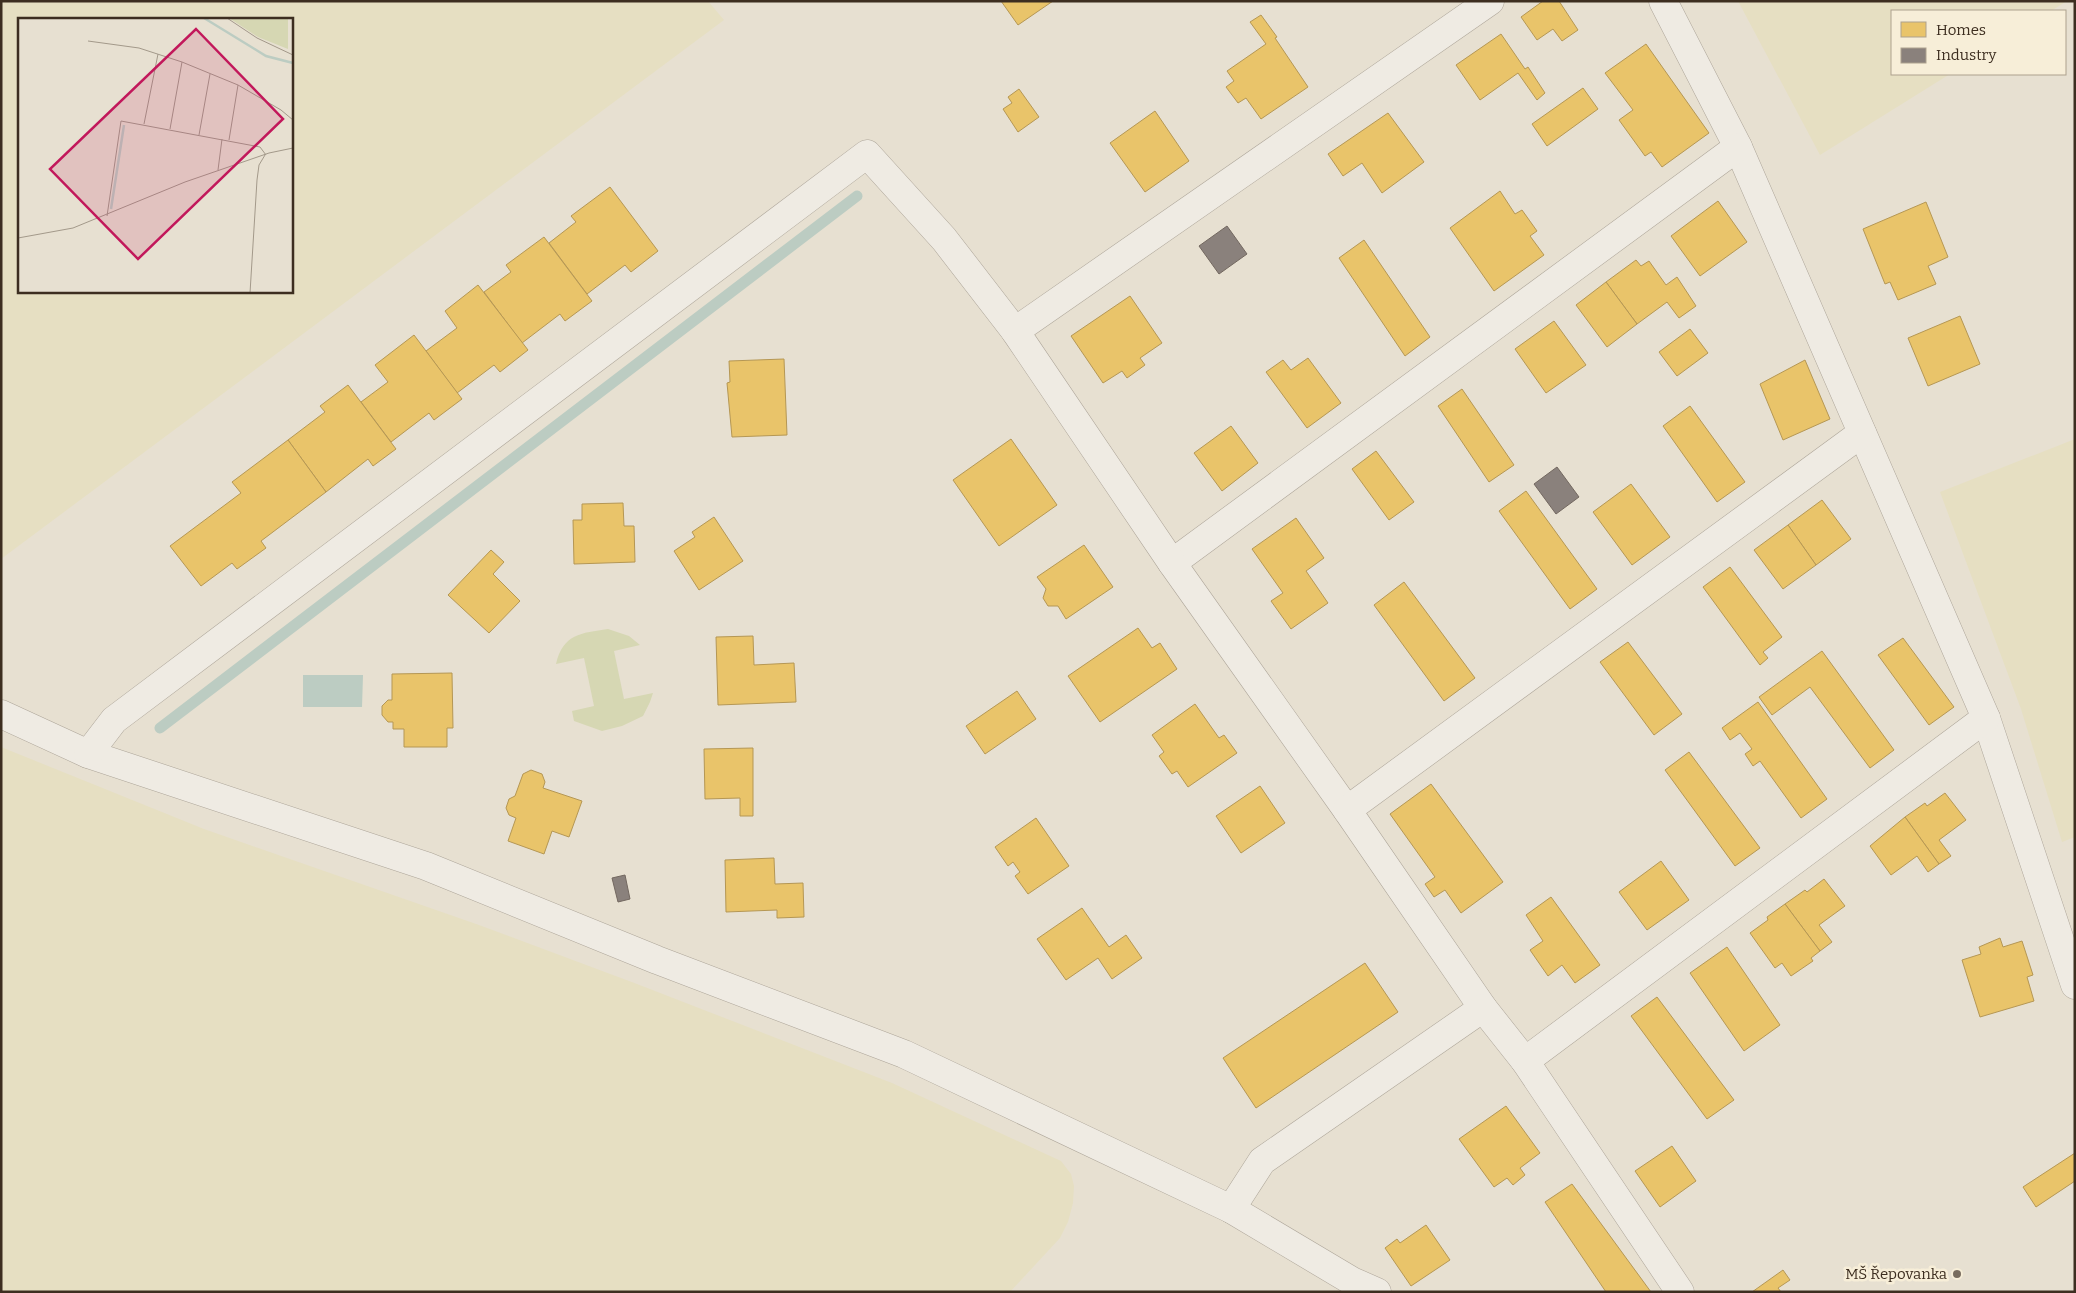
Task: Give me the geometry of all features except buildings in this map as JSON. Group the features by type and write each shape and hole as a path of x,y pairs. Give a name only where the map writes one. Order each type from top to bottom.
{"street":[{"path":"1015,332 1490,1"},
{"path":"1663,1 1738,147 1986,718 2075,985"},
{"path":"1172,563 1738,147"},
{"path":"88,754 114,720 867,154 944,239 1015,332 1172,563 1347,810 1483,1008 1525,1061 1680,1292"},
{"path":"1347,810 1862,433"},
{"path":"1,714 88,754 426,866 657,960 904,1054 1231,1209 1352,1281 1377,1292"},
{"path":"1525,1061 1986,718"},
{"path":"1231,1209 1262,1162 1483,1008"}],"shaded area":[{"path":"1,1 708,1 724,20 1,559"},
{"path":"1738,1 2067,1 2053,10 1891,10 1891,75 1948,75 1820,155"},
{"path":"2075,439 2075,837 2062,842 2021,709 1940,492"},
{"path":"303,675 363,675 362,707 303,707"},
{"path":"1,747 204,829 479,925 892,1083 1061,1161 1071,1174 1074,1186 1073,1203 1068,1222 1060,1238 1010,1292 1,1292"}],"green space":[{"path":"608,629 629,636 640,645 614,651 624,699 653,693 643,716 622,726 602,731 574,721 572,711 594,706 584,658 556,664 563,646 568,641 582,634"}],"waterway":[{"path":"160,728 857,196"}],"place":[{"name":"MŠ Řepovanka","path":"1957,1274"}]}
